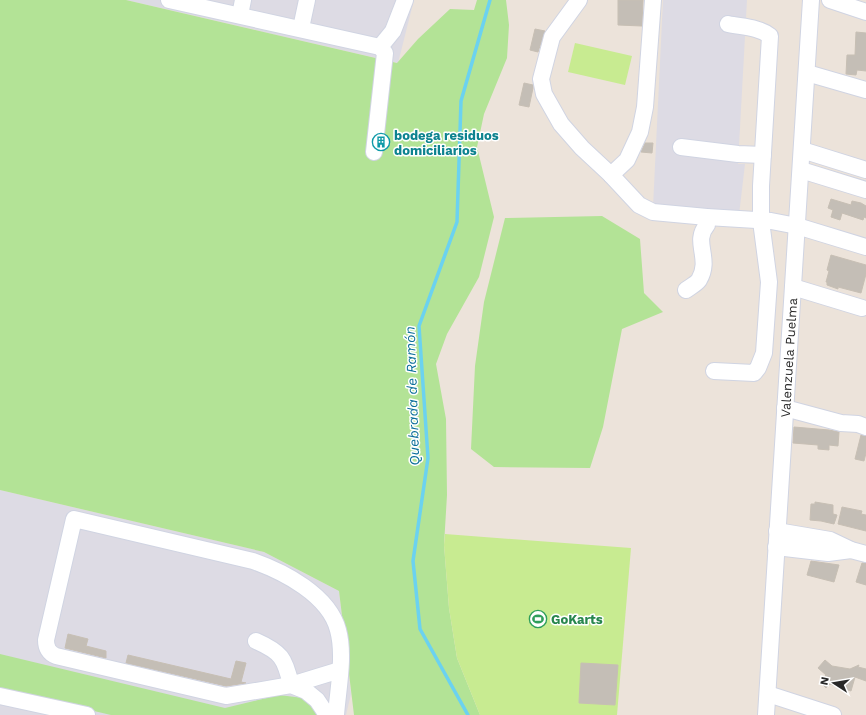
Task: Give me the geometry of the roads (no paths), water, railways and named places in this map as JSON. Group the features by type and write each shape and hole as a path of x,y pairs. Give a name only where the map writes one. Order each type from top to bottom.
{"street":[{"path":"169,0 241,8 301,28 380,46 386,53 374,152"},
{"path":"301,28 308,0"},
{"path":"380,46 392,31 405,0"},
{"path":"579,0 552,37 544,64 542,79 544,94 561,124 582,148 611,175 639,205 653,212 771,221 797,226 866,247"},
{"path":"611,175 627,160 640,132 645,107 653,0"},
{"name":"Valenzuela Puelma","path":"766,715 811,0"},
{"path":"830,0 866,12"},
{"path":"714,371 754,373 758,368 764,353 769,282 761,221 763,155 770,36 765,32 756,29 728,24"},
{"path":"807,73 866,90"},
{"path":"681,147 738,154 763,155"},
{"path":"802,150 866,170"},
{"path":"801,170 866,190"},
{"path":"686,290 698,281 703,271 704,262 700,238 702,231 707,225 707,217"},
{"path":"793,286 862,308"},
{"path":"786,402 841,423 862,425"},
{"path":"336,715 340,670 338,630 332,616 325,606 312,593 289,577 253,561 74,519 46,640 47,648 52,654 226,696 291,684 340,670"},
{"path":"777,531 830,540 859,552"},
{"path":"776,547 828,553 859,552"},
{"path":"256,641 275,651 281,657 287,666 291,684"},
{"path":"291,684 306,690 317,700 327,715"},
{"path":"768,694 833,715"},
{"path":"0,696 87,715"}],"waterway":[{"name":"Quebrada de Ramón","path":"468,715 420,629 413,561 428,458 419,326 457,222 461,101 490,0"}],"place":[{"name":"bodega residuos domiciliarios","path":"381,142"},
{"name":"GoKarts","path":"538,619"}]}
